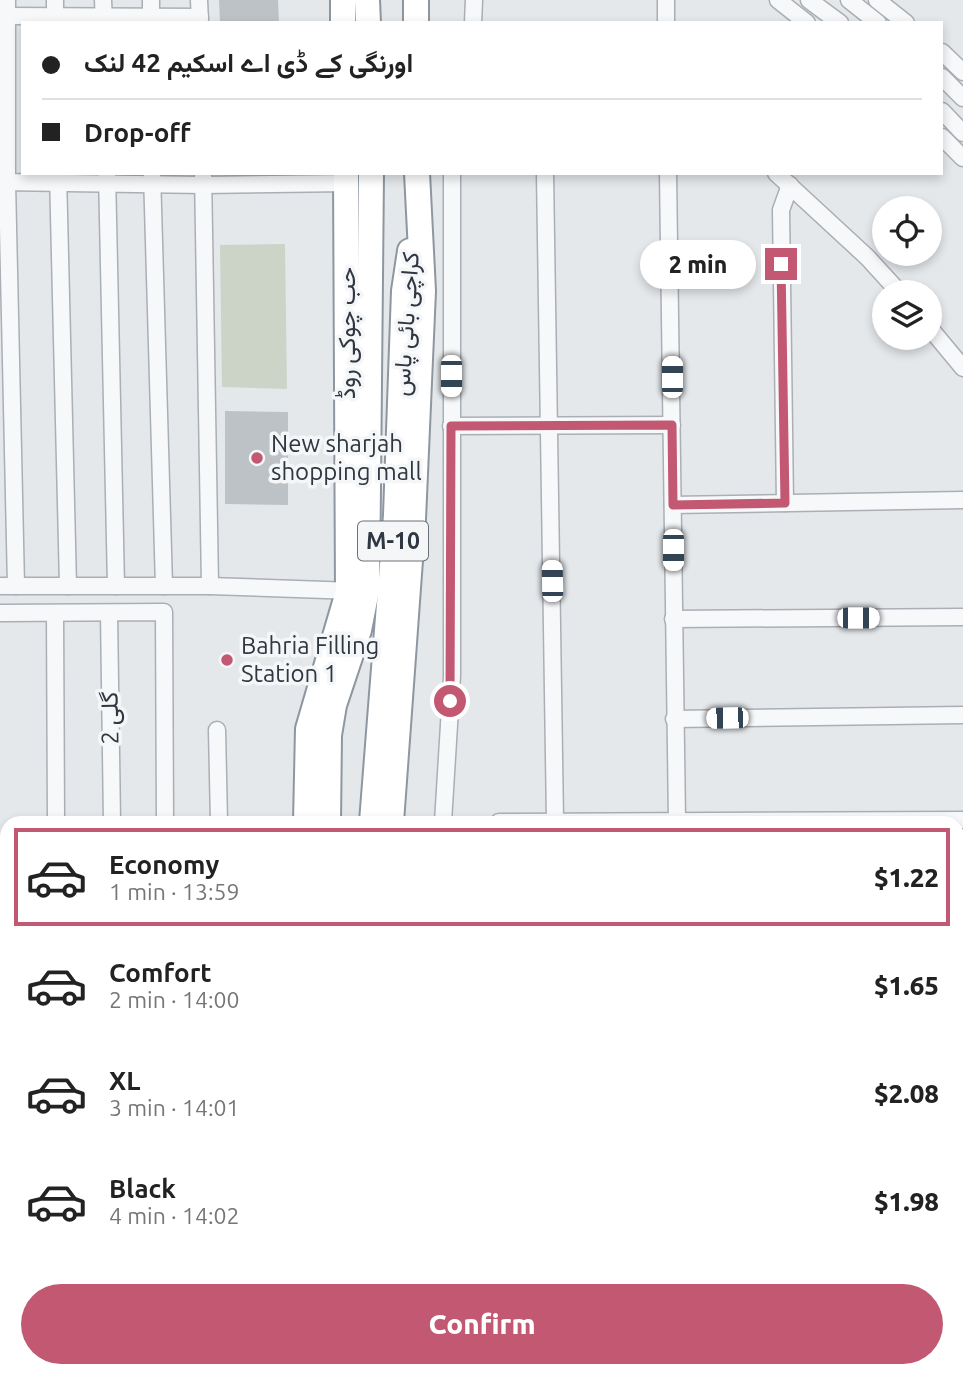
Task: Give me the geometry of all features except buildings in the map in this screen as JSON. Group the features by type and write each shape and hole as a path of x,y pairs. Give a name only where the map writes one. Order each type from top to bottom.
{"highway":[{"path":"342,0 343,21"},
{"path":"367,0 368,21"},
{"path":"416,0 416,21"},
{"path":"328,816 329,735 332,715 359,630 371,175"},
{"name":"کراچی بائی پاس","path":"391,816 413,519 423,291 415,259 417,175"},
{"name":"حب چوکی روڈ","path":"306,816 308,729 358,591 346,178"},
{"name":"کراچی بائی پاس","path":"372,816 396,515 404,290 415,259"}],"street":[{"path":"103,0 104,20"},
{"path":"199,0 200,20 151,13 104,20 7,8 4,182 8,586 210,586 358,591"},
{"path":"473,21 474,0"},
{"path":"666,0 666,21"},
{"path":"778,0 804,21"},
{"path":"809,0 837,21"},
{"path":"849,0 875,21"},
{"path":"877,0 903,21"},
{"path":"943,53 963,72"},
{"path":"943,78 963,97"},
{"path":"943,112 963,132"},
{"path":"943,138 963,158"},
{"path":"443,816 452,676 452,175"},
{"path":"545,175 555,816"},
{"path":"668,175 677,816"},
{"path":"778,175 888,280"},
{"path":"4,182 58,178 346,178"},
{"path":"58,178 68,586"},
{"path":"107,178 116,586"},
{"path":"153,179 164,586"},
{"path":"203,179 210,586"},
{"path":"785,503 781,210 790,186"},
{"path":"942,343 963,368"},
{"path":"451,426 672,425"},
{"path":"673,505 963,500"},
{"path":"0,613 164,612 165,816"},
{"path":"55,613 56,816"},
{"name":"گلی 2","path":"109,613 112,816"},
{"path":"673,619 963,617"},
{"path":"674,719 963,715"},
{"path":"217,730 219,816"},
{"path":"0,885 0,914"}],"shaded area":[{"path":"285,244 287,389 222,387 220,245"}],"place":[{"name":"New sharjah shopping mall","path":"257,458"},
{"name":"Bahria Filling Station 1","path":"227,660"}],"route":[{"path":"450,701 451,426 672,425 673,505 785,503 781,264"}]}
